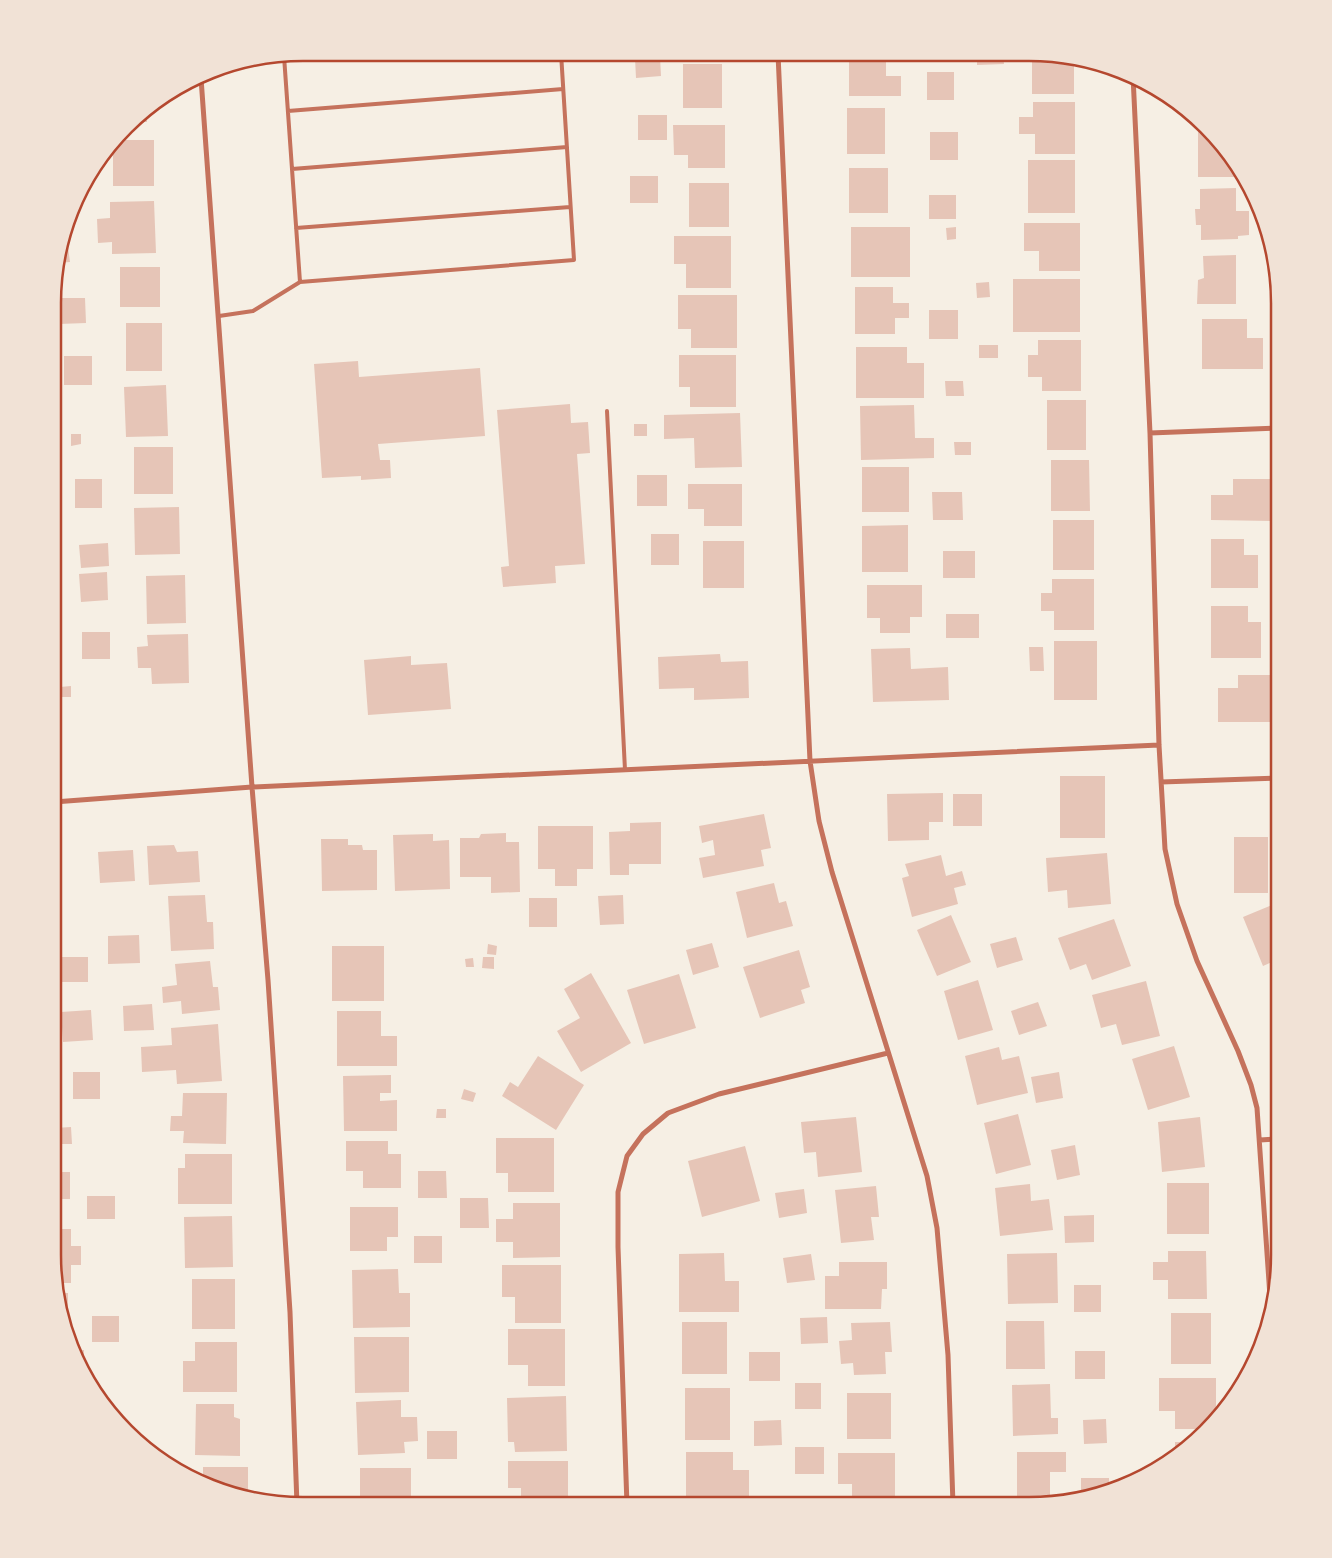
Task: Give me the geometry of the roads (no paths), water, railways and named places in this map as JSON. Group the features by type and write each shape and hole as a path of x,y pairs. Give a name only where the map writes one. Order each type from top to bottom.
{"street":[{"path":"778,61 810,761 819,821 832,872 927,1176 937,1228 948,1355 953,1497"},
{"path":"202,83 252,788 268,980 290,1312 297,1497"},
{"path":"1132,85 1150,432 1159,745 1165,849 1177,904 1197,961 1238,1051 1251,1085 1257,1108 1269,1283"},
{"path":"1150,432 1271,428"},
{"path":"61,802 252,788 1159,745"},
{"path":"1161,782 1271,778"},
{"path":"627,1497 618,1247 618,1192 627,1156 643,1134 668,1113 719,1094 888,1053"},
{"path":"1260,1140 1271,1139"}],"lane":[{"path":"219,316 254,311 300,282 574,260 561,61"},
{"path":"284,62 300,282"},
{"path":"288,111 563,89"},
{"path":"292,169 567,147"},
{"path":"296,228 570,207"},
{"path":"607,411 625,770"}]}
